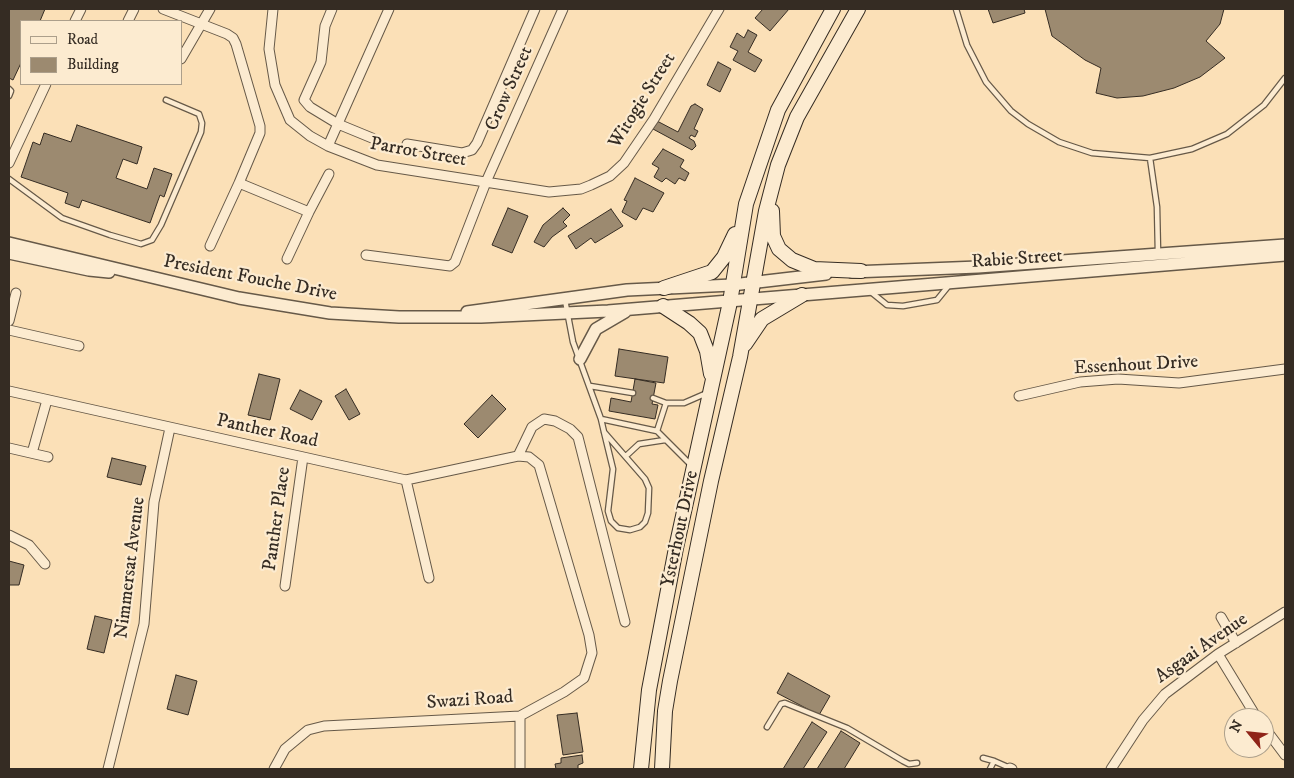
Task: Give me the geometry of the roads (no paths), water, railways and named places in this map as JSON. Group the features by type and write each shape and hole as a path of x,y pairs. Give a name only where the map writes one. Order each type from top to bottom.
{"main road":[{"path":"664,288 705,276 720,265 731,246 778,110 834,9"},
{"path":"858,9 797,116 778,165 771,219 773,236 779,248 792,260 807,267 861,271"},
{"name":"Ysterhout Drive","path":"662,769 665,711 670,681 707,500 740,357 766,211 778,165"},
{"name":"Ysterhout Drive","path":"641,769 649,690 730,302 746,204"},
{"path":"740,357 748,338 762,319 802,295"},
{"path":"663,306 690,323 700,334 707,351 711,387"}],"street":[{"path":"163,9 226,34 236,44 260,126 260,133 240,183 210,246"},
{"path":"182,57 210,9"},
{"name":"Parrot Street","path":"273,9 270,25 269,56 280,100 290,120 328,146 377,165 486,182"},
{"path":"332,9 325,26 321,62 304,100 310,107 338,124 372,138"},
{"path":"328,146 389,9"},
{"path":"407,144 462,154 472,150 477,143 535,9"},
{"name":"Crow Street","path":"366,255 453,265 486,182 563,9"},
{"name":"Witogie Street","path":"486,182 528,191 549,192 580,189 610,176 624,163 654,119 719,9"},
{"path":"9,163 46,85"},
{"path":"287,259 329,174"},
{"path":"240,183 309,212"},
{"name":"President Fouche Drive","path":"9,243 133,274 285,307 366,316 566,314 751,299"},
{"name":"Rabie Street","path":"753,282 861,271 978,267 1285,245"},
{"name":"President Fouche Drive","path":"9,253 89,270 133,274"},
{"name":"Rabie Street","path":"751,299 1285,255"},
{"name":"President Fouche Drive","path":"451,316 480,309 565,300 628,290 732,285 753,282"},
{"path":"9,321 16,293"},
{"path":"580,359 596,329 636,307"},
{"path":"9,330 78,346"},
{"name":"Essenhout Drive","path":"1019,396 1080,382 1123,379 1179,382 1285,369"},
{"name":"Panther Road","path":"9,391 406,480 518,456"},
{"path":"32,453 47,400"},
{"path":"518,456 532,427 544,419 555,421 570,429 578,437 625,622"},
{"name":"Nimmersat Avenue","path":"108,769 144,624 154,502 170,428"},
{"path":"9,448 48,456"},
{"name":"Swazi Road","path":"274,769 285,749 296,737 308,730 324,726 520,716 564,692 584,678 592,653 589,635 541,471 532,459 518,456"},
{"name":"Panther Place","path":"285,586 303,457"},
{"path":"406,480 429,578"},
{"path":"9,536 29,545 45,564"},
{"name":"Asgaai Avenue","path":"1111,769 1159,700 1218,654 1285,612"},
{"path":"1221,617 1236,643"},
{"path":"1218,654 1251,708"},
{"path":"520,716 520,769"},
{"path":"1274,740 1285,755"}],"lane":[{"path":"956,9 967,45 986,82 1011,111 1028,124 1059,142 1092,153 1150,158 1181,152 1228,134 1264,104 1285,78"},
{"path":"9,88 11,91 9,96"},
{"path":"9,179 62,218 141,244 152,240 197,141 202,123 199,114 166,100"},
{"path":"1150,158 1157,207 1158,253"},
{"path":"868,289 882,303 903,306 937,300 950,283"},
{"path":"565,300 566,314 601,419 604,432 613,468 608,511 611,521 618,528 630,530 640,527 645,522 648,512 649,488 645,479 604,432"},
{"path":"590,386 633,393"},
{"path":"653,398 666,403 684,403 711,387"},
{"path":"657,431 666,403"},
{"path":"601,419 657,431 694,468"},
{"path":"626,456 639,444 664,440"},
{"path":"767,727 781,704 785,703 847,728 909,766 917,763"},
{"path":"983,758 1011,769"},
{"path":"990,769 994,761"}]}
